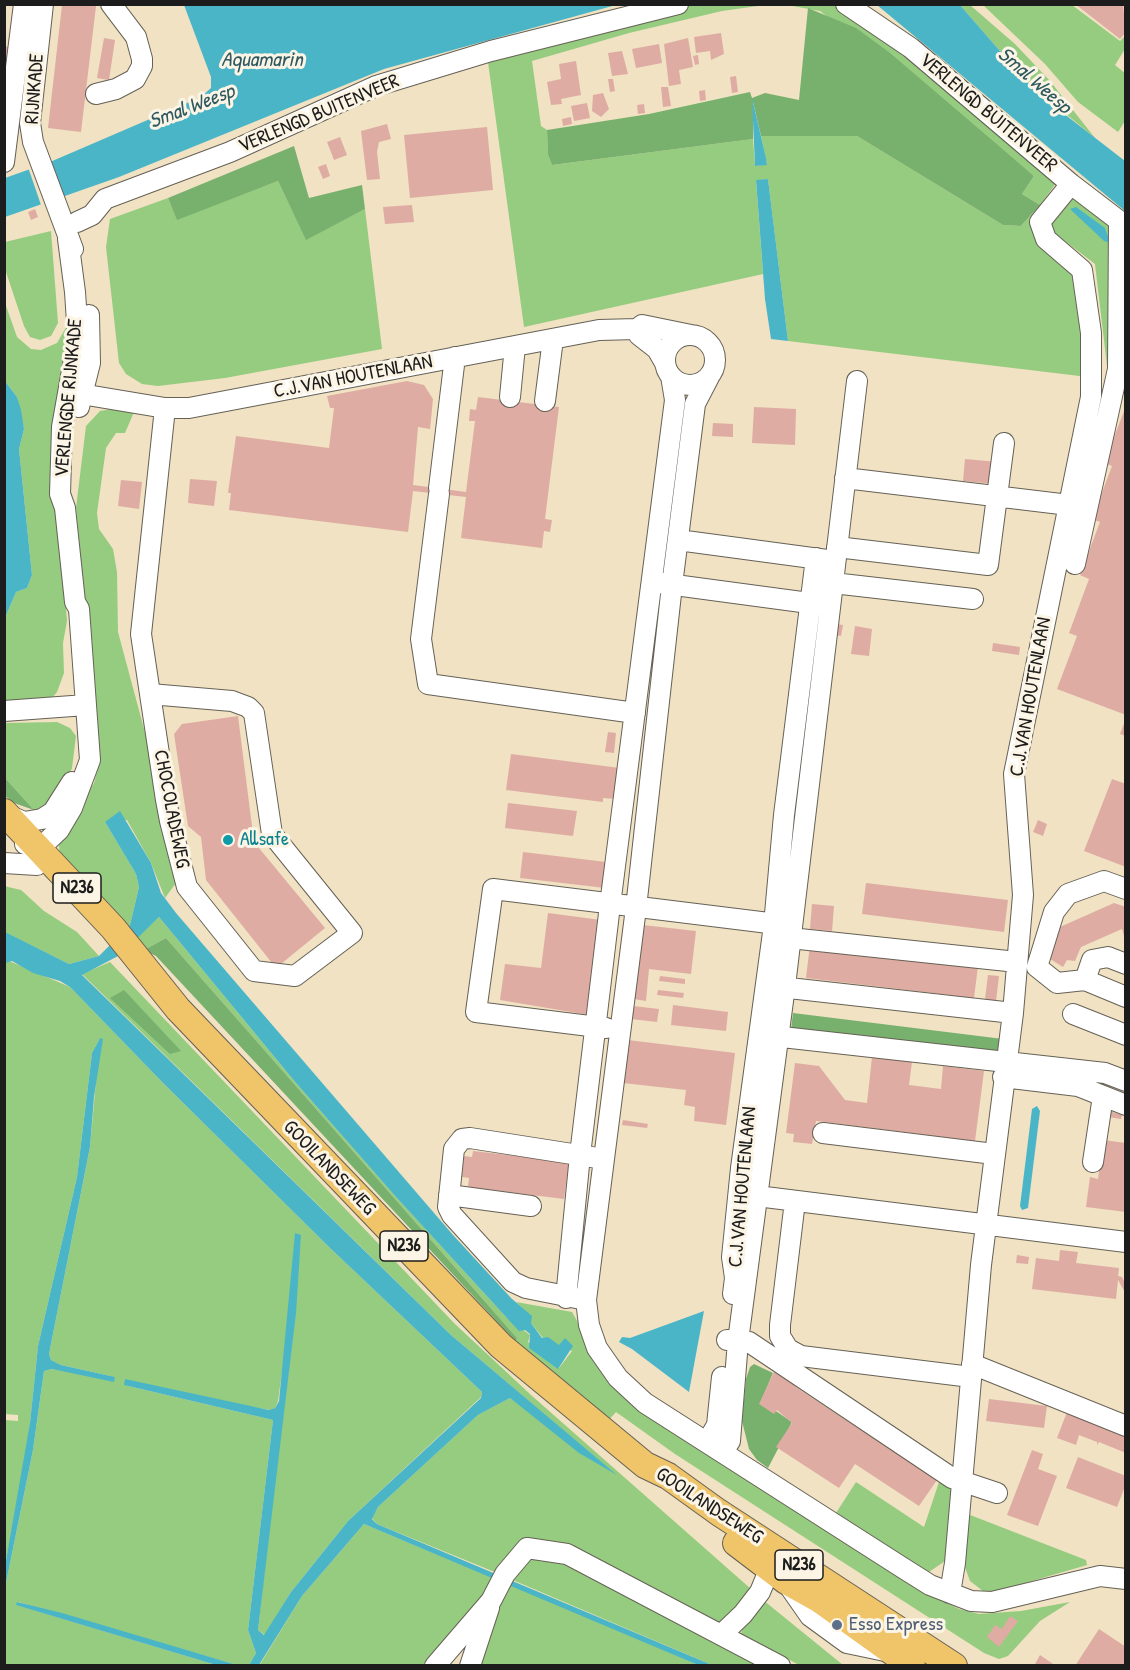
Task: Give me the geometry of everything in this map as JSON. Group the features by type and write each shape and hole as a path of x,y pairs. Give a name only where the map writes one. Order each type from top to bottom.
{"main road":[{"name":"GOOILANDSEWEG","path":"7,822 109,932 163,1000 178,1009 501,1346 645,1465 660,1485 778,1574 820,1600 904,1659"},
{"name":"GOOILANDSEWEG","path":"645,1465 668,1476 718,1512 954,1665"}],"street":[{"name":"RIJNKADE","path":"4,162 8,100 24,4"},
{"name":"RIJNKADE","path":"43,4 30,106 33,142 73,231"},
{"path":"96,94 116,89 135,79 142,66 136,37 111,4"},
{"name":"VERLENGD BUITENVEER","path":"73,231 92,215 105,199 230,152 376,86 491,51 678,4"},
{"name":"VERLENGD BUITENVEER","path":"846,4 911,48 1071,184 1122,224"},
{"name":"C.J.VAN HOUTENLAAN","path":"950,1593 956,1563 957,1480 972,1370 1023,895 1014,774 1091,397 1091,333 1082,270 1046,239 1041,222 1071,184"},
{"path":"1075,564 1122,372 1122,224"},
{"name":"VERLENGDE RIJNKADE","path":"7,822 33,822 53,812 61,801 78,765 81,744 79,609 75,602 65,508 70,494 75,394 90,363 90,318 73,231"},
{"name":"C.J.VAN HOUTENLAAN","path":"75,394 165,408 189,408 599,330 637,329 642,325 691,335"},
{"path":"637,329 639,335 657,349 668,369 675,400 580,1155 576,1299 597,1348 618,1378 645,1403 903,1568 950,1593 971,1601 992,1602 1082,1578 1100,1576 1125,1579"},
{"path":"576,1299 604,1159 695,405 715,364 713,350 704,339 691,335 672,343 668,369"},
{"path":"545,401 553,339"},
{"path":"510,397 515,346"},
{"path":"455,357 421,639 428,684 635,713"},
{"path":"668,369 690,385 709,377"},
{"name":"C.J.VAN HOUTENLAAN","path":"733,1340 735,1278 733,1246 785,930 788,876 784,815 804,745 830,606 857,381"},
{"name":"CHOCOLADEWEG","path":"150,694 232,701 248,707 254,713 272,834 352,933 295,976 254,971 187,887 170,821 150,694 141,634 165,408"},
{"path":"678,540 816,558 836,554 988,565 1004,443"},
{"path":"845,478 1069,505"},
{"name":"C.J.VAN HOUTENLAAN","path":"788,876 805,817 804,745 810,603 816,558"},
{"path":"651,582 830,606"},
{"path":"833,583 973,599"},
{"path":"4,711 81,705"},
{"name":"VERLENGDE RIJNKADE","path":"38,856 66,820 86,777 90,760 81,705"},
{"path":"784,815 805,817"},
{"path":"4,863 38,856"},
{"path":"1125,890 1104,881 1068,894 1054,912 1037,967 1057,983 1084,980 1125,997"},
{"path":"621,1030 476,1012 493,889 1017,962"},
{"path":"1084,980 1092,960 1108,957 1125,964"},
{"path":"775,986 1012,1013"},
{"path":"1073,1014 1125,1035"},
{"path":"768,1035 1005,1069 1078,1086 1125,1105"},
{"name":"C.J.VAN HOUTENLAAN","path":"715,1447 757,1196 768,1035"},
{"path":"1005,1069 1105,1073 1125,1081"},
{"path":"1093,1162 1103,1096"},
{"path":"824,1133 994,1154"},
{"path":"576,1299 526,1288 513,1282 452,1215 447,1207 454,1149 459,1141 466,1138 604,1159"},
{"path":"449,1195 531,1206"},
{"path":"757,1196 1125,1242"},
{"path":"795,1201 780,1324 780,1336 788,1349 801,1356 972,1370 1125,1426"},
{"path":"733,1340 749,1342 957,1480 997,1493"},
{"path":"470,1665 491,1601 503,1578 527,1548 567,1554 780,1665"},
{"name":"GOOILANDSEWEG","path":"721,1635 778,1574"},
{"path":"435,1665 491,1601"}],"green space":[{"path":"685,5 765,5 722,11 629,33 532,61 541,126 547,130 548,155 552,165 753,139 755,166 767,164 761,136 857,136 1003,225 1021,226 1037,209 1031,222 1039,245 1079,274 1088,377 788,341 768,179 756,181 763,274 524,327 488,62"},
{"path":"787,5 848,5 1062,175 1040,205 1022,194 1034,176 983,134 820,11"},
{"path":"960,5 970,5 1015,44 1050,81 1095,138 1026,81"},
{"path":"983,5 1072,5 1120,41 1125,36 1125,49 1115,65 1126,74 1125,121 1118,132 1078,102 1045,64"},
{"path":"808,8 856,28 890,53 1034,176 1022,194 1040,205 1021,226 1003,225 857,136 761,136 753,102 753,139 552,165 548,155 547,130 649,114 750,92 752,98 765,93 799,100"},
{"path":"294,146 309,198 362,185 365,209 306,240 278,181 177,220 168,198"},
{"path":"278,181 306,239 365,209 382,349 225,378 158,386 142,384 126,374 119,363 106,247 110,219 168,198 177,219"},
{"path":"1076,186 1113,217 1114,293 1108,374 1095,264 1053,232 1050,224"},
{"path":"51,231 58,323 51,336 40,340 30,337 24,326 5,269 5,242"},
{"path":"4,300 17,337 31,349 41,350 57,343 72,317 56,493 67,621 63,643 64,673 57,692 51,699 5,702 5,618 16,592 27,588 32,575 19,449 24,429 17,397 5,381"},
{"path":"112,409 134,412 125,433 116,433 106,448 97,513 99,529 113,549 117,572 118,632 177,852 181,876 165,898 151,863 127,820 105,822 136,874 139,887 130,925 126,930 60,860 59,845 61,833 94,783 100,759 76,508 86,426 100,411"},
{"path":"57,722 70,728 76,736 72,768 66,783 41,811 34,810 5,778 5,723"},
{"path":"4,778 34,810 14,803 5,796"},
{"path":"4,886 21,890 44,911 77,932 99,956 69,964 6,933"},
{"path":"159,917 296,1083 396,1197 506,1317 530,1335 528,1342 559,1368 572,1351 543,1338 531,1323 531,1316 516,1302 572,1312 605,1371 932,1595 959,1609 979,1614 1021,1611 1070,1602 1040,1621 1008,1656 999,1659 984,1653 675,1454 616,1412 606,1423 516,1342 517,1338 166,938 144,950 135,939"},
{"path":"166,938 517,1338 516,1342 156,956 144,950"},
{"path":"9,961 70,987 163,1083 331,1249 482,1392 481,1397 348,1521 291,1592 265,1635 258,1630 301,1235 278,1401 275,1408 270,1410 124,1385 273,1420 248,1630 256,1653 249,1665 237,1665 18,1602 17,1605 216,1665 5,1665 5,1588 33,1450 44,1371 52,1369 115,1377 61,1365 51,1360 49,1354 90,1147 100,1038 92,1053 77,1177 38,1346 28,1443 5,1566 5,1420 18,1421 18,1415 4,1414 4,963"},
{"path":"110,962 455,1324 531,1395 751,1589 751,1593 721,1624 554,1542 535,1539 525,1542 497,1573 377,1524 372,1518 378,1507 478,1415 510,1398 613,1472 451,1335 82,974"},
{"path":"124,990 181,1051 170,1054 110,998"},
{"path":"793,1013 1003,1039 1001,1053 791,1030"},
{"path":"754,1364 773,1373 761,1401 792,1422 768,1468 757,1460 749,1449 742,1421 746,1379 750,1367"},
{"path":"856,1482 924,1527 939,1482 951,1486 945,1561 929,1572 836,1513"},
{"path":"965,1513 1086,1560 1087,1565 994,1592 983,1591 970,1581 963,1562"},
{"path":"364,1524 496,1579 424,1665 259,1666 302,1596"},
{"path":"543,1552 770,1665 712,1665 508,1578 520,1563"},
{"path":"506,1583 616,1629 698,1665 476,1666"},
{"path":"763,1600 843,1665 799,1665 741,1634 743,1625"}],"water":[{"name":"Aquamarin","path":"184,5 616,5 384,69 119,177 5,217 5,178 50,162 201,97 211,88 211,77"},
{"path":"877,5 960,5 1026,81 1054,106 1125,161 1125,211"},
{"path":"752,98 766,158 767,165 755,166"},
{"path":"768,179 788,341 771,339 765,299 756,180"},
{"path":"1076,207 1105,228 1110,243 1104,241 1070,209"},
{"path":"5,381 17,397 24,429 19,449 32,575 27,588 16,592 5,618"},
{"path":"120,811 151,863 161,893 176,913 453,1235 511,1298 532,1316 531,1323 542,1338 548,1337 559,1345 565,1338 573,1346 558,1369 529,1348 530,1334 525,1330 519,1331 396,1197 296,1083 159,917 120,955 82,975 451,1335 617,1475 579,1453 510,1398 478,1415 378,1507 372,1519 377,1524 712,1665 698,1665 364,1524 302,1596 259,1665 249,1665 256,1653 248,1630 273,1420 124,1385 125,1379 269,1410 275,1408 279,1401 295,1233 301,1235 296,1313 258,1630 264,1635 291,1592 348,1521 481,1398 482,1392 331,1249 163,1083 70,987 60,981 33,973 12,961 5,963 5,932 69,964 99,956 130,925 139,887 136,874 105,822"},
{"path":"100,1038 103,1039 94,1097 90,1147 49,1354 51,1360 61,1365 115,1377 114,1382 52,1369 44,1371 33,1450 5,1588 5,1566 30,1423 38,1346 77,1177 92,1053"},
{"path":"1037,1106 1040,1111 1028,1208 1022,1210 1020,1206 1032,1109"},
{"path":"704,1311 689,1392 632,1349 619,1342 622,1337 630,1338"},
{"path":"17,1602 62,1613 237,1665 216,1665 16,1605"}],"pier":[{"path":"49,160 63,201 42,208 28,167"}],"building":[{"path":"1075,4 1123,4 1126,32 1120,39"},
{"path":"62,5 96,6 81,132 48,128"},
{"path":"721,33 724,54 711,60 710,51 696,53 694,37"},
{"path":"104,38 115,40 109,80 97,78"},
{"path":"688,38 693,67 679,70 681,84 669,86 664,44"},
{"path":"659,44 662,63 636,68 632,49"},
{"path":"4,46 9,47 6,67 4,67"},
{"path":"622,51 628,74 612,76 608,53"},
{"path":"698,55 699,64 695,65 693,56"},
{"path":"576,61 581,95 561,99 562,104 551,105 547,82 561,79 559,64"},
{"path":"736,76 738,92 732,93 730,77"},
{"path":"608,79 613,79 615,91 610,92"},
{"path":"661,87 668,87 671,106 663,107"},
{"path":"705,90 706,100 700,101 699,91"},
{"path":"603,93 609,109 601,117 592,111 593,95"},
{"path":"587,103 590,118 574,121 571,106"},
{"path":"644,104 645,113 638,114 637,105"},
{"path":"571,117 572,124 563,126 562,119"},
{"path":"387,124 391,139 379,142 377,152 380,179 367,180 361,131"},
{"path":"487,127 493,190 410,198 404,135"},
{"path":"340,137 347,155 334,160 327,142"},
{"path":"326,164 330,176 323,179 318,167"},
{"path":"412,205 414,222 385,224 383,207"},
{"path":"35,209 38,217 31,220 28,212"},
{"path":"407,381 424,385 433,399 430,429 418,427 413,485 466,492 475,421 469,421 470,409 476,410 478,397 559,407 545,519 552,520 550,532 544,531 542,548 461,538 466,497 413,491 408,532 229,510 231,493 228,493 236,436 329,448 334,408 330,408 327,396"},
{"path":"1126,406 1126,715 1057,689 1077,636 1069,633 1089,579 1080,575 1100,522 1092,519 1112,466 1104,463"},
{"path":"754,407 796,409 795,445 752,443"},
{"path":"713,423 733,424 733,437 712,436"},
{"path":"965,459 998,462 995,484 963,481"},
{"path":"190,479 217,481 214,506 188,503"},
{"path":"121,480 142,482 139,509 118,506"},
{"path":"836,624 843,625 841,636 835,635"},
{"path":"855,626 872,629 869,656 851,654"},
{"path":"993,643 1020,647 1019,655 992,651"},
{"name":"Allsafe","path":"238,716 254,842 325,928 276,968 206,880 201,837 188,826 174,734 182,724"},
{"path":"1126,721 1126,736 1120,734"},
{"path":"608,732 616,733 614,753 605,752"},
{"path":"511,754 620,768 616,799 603,798 603,802 506,790"},
{"path":"1112,779 1126,784 1126,867 1084,851"},
{"path":"508,803 577,811 573,836 505,828"},
{"path":"1038,820 1047,824 1043,836 1033,832"},
{"path":"523,852 606,862 605,888 520,878"},
{"path":"866,883 1008,900 1004,932 862,914"},
{"path":"1114,903 1126,907 1126,943 1122,929 1081,947 1075,961 1067,960 1063,967 1050,959 1049,955 1060,927"},
{"path":"812,904 834,906 832,931 810,929"},
{"path":"548,913 601,920 589,1015 500,1000 505,964 541,968"},
{"path":"643,925 696,931 691,974 649,969 646,1001 634,999"},
{"path":"810,945 978,966 974,998 806,978"},
{"path":"988,975 999,976 996,1001 985,999"},
{"path":"660,976 685,979 685,984 659,981"},
{"path":"658,990 684,993 683,998 657,995"},
{"path":"673,1005 728,1012 726,1031 671,1025"},
{"path":"633,1006 659,1009 657,1022 631,1019"},
{"path":"628,1040 735,1053 726,1125 694,1121 695,1107 684,1105 686,1090 623,1083"},
{"path":"872,1057 912,1062 909,1085 941,1089 943,1066 984,1071 975,1141 816,1121 812,1144 793,1142 794,1134 786,1133 795,1063 819,1066 845,1100 867,1103"},
{"path":"1109,1111 1122,1115 1121,1119 1108,1117"},
{"path":"623,1120 648,1124 647,1128 622,1125"},
{"path":"1103,1140 1126,1143 1126,1212 1086,1207 1090,1177 1098,1179"},
{"path":"473,1151 569,1162 564,1199 468,1187 469,1178 462,1177 464,1156 472,1157"},
{"path":"1060,1250 1078,1252 1076,1263 1119,1268 1118,1276 1122,1277 1126,1285 1126,1294 1118,1280 1116,1299 1032,1289 1036,1258 1059,1261"},
{"path":"1017,1255 1029,1257 1028,1264 1016,1263"},
{"path":"774,1372 937,1480 919,1506 855,1464 839,1488 776,1447 792,1423 777,1410 774,1414 759,1404"},
{"path":"989,1399 1047,1406 1044,1428 986,1421"},
{"path":"1067,1412 1126,1428 1126,1453 1099,1442 1097,1445 1097,1442 1079,1435 1076,1445 1057,1438"},
{"path":"1032,1450 1043,1454 1038,1469 1057,1476 1038,1526 1007,1515"},
{"path":"1078,1457 1126,1476 1126,1484 1117,1507 1066,1488"},
{"path":"1010,1616 1018,1621 999,1647 987,1637 995,1625 1002,1629"},
{"path":"1099,1629 1126,1647 1126,1666 1075,1666"},
{"path":"1040,1655 1056,1666 1034,1666"}],"place":[{"name":"Allsafe","path":"228,840"},
{"name":"Esso Express","path":"837,1625"}],"water label":[{"name":"Smal Weesp","path":"1034,81"},
{"name":"Smal Weesp","path":"192,107"}]}
